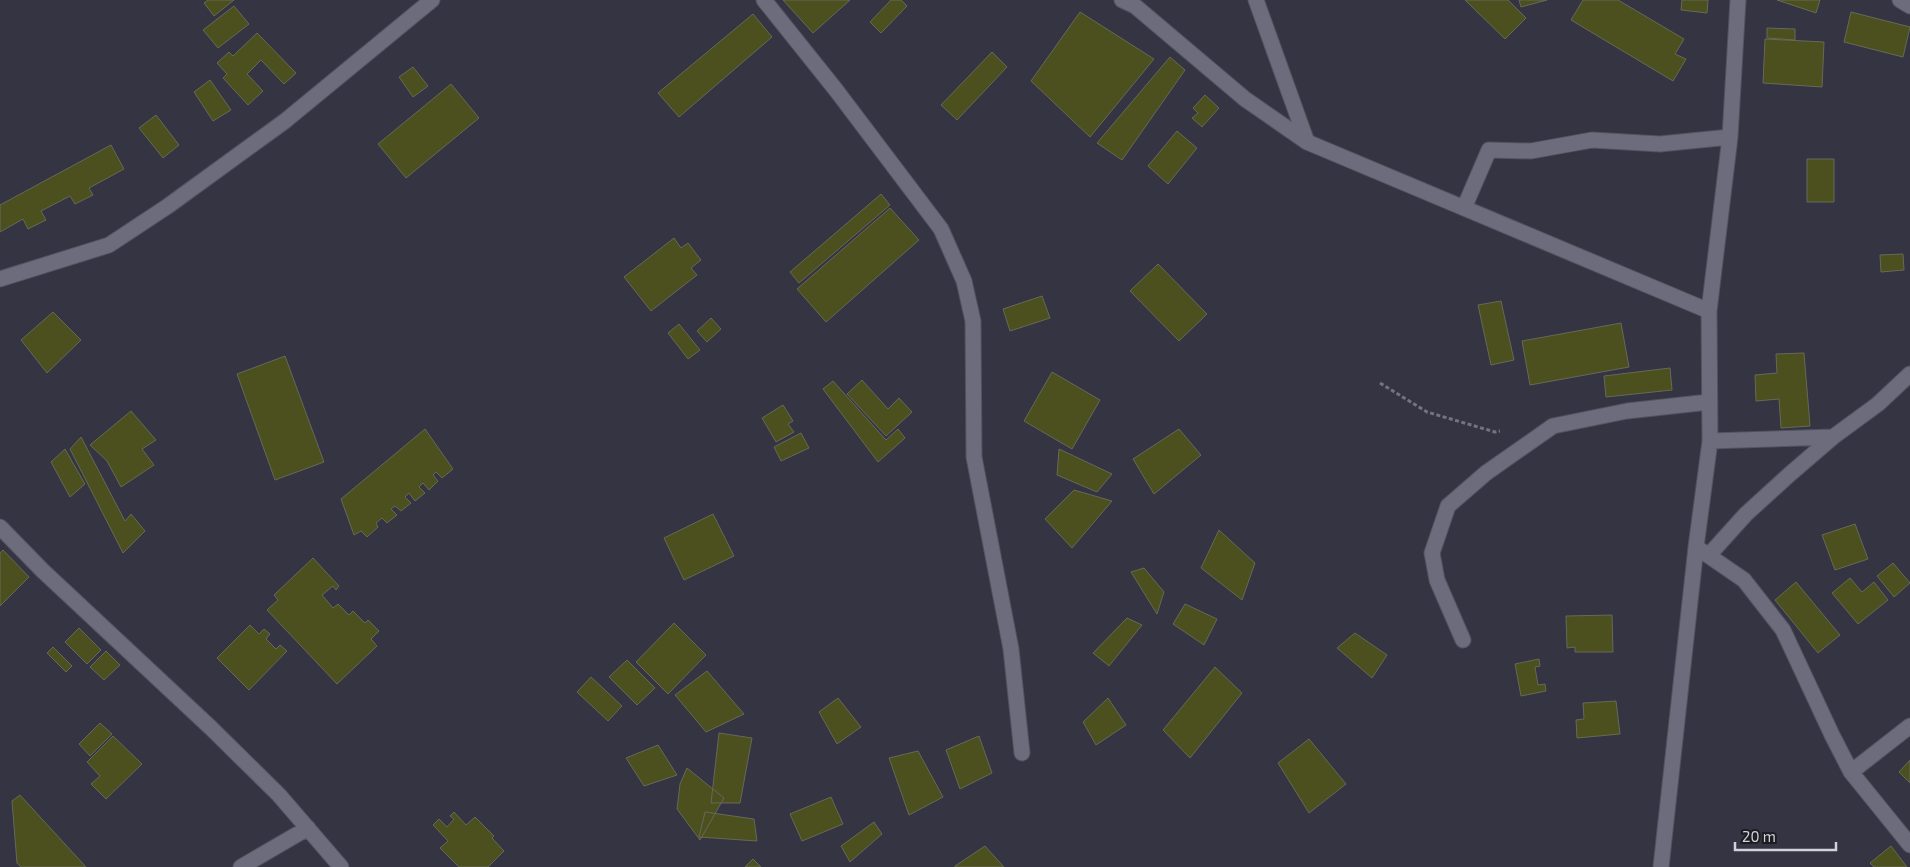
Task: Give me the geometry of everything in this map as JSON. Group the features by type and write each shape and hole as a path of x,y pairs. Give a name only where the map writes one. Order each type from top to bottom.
{"street":[{"path":"0,279 109,245 168,206 285,121 432,0"},
{"path":"764,0 836,90 941,229 964,281 974,321 974,457 1010,650 1022,753"},
{"path":"1122,0 1135,6 1245,99 1307,142 1709,311"},
{"path":"1256,0 1307,142"},
{"path":"1660,867 1702,551 1710,440 1708,402 1709,311 1730,137 1738,0"},
{"path":"1902,0 1910,6"},
{"path":"1464,208 1489,150 1531,151 1592,140 1660,144 1730,137"},
{"path":"1702,551 1832,437 1878,404 1910,374"},
{"path":"1463,640 1436,580 1432,554 1448,506 1486,473 1553,426 1627,411 1708,402"},
{"path":"1710,440 1832,437"},
{"path":"0,527 56,584 211,728 279,795 341,867"},
{"path":"1702,551 1744,580 1783,630 1832,735 1852,772 1910,845"},
{"path":"1852,772 1910,726"},
{"path":"241,867 308,828"}],"path":[{"path":"1380,383 1427,412 1495,432 1505,431"}],"building":[{"path":"208,0 234,0 214,16 204,3"},
{"path":"783,0 850,0 813,33"},
{"path":"891,0 901,0 907,6 881,33 870,22"},
{"path":"1465,0 1508,0 1526,18 1505,39"},
{"path":"1519,0 1547,0 1521,7"},
{"path":"1583,0 1618,0 1684,39 1675,54 1686,59 1673,81 1571,20"},
{"path":"1682,0 1708,0 1707,13 1681,10"},
{"path":"1777,0 1820,0 1816,13"},
{"path":"234,6 249,24 218,48 203,30"},
{"path":"1080,12 1154,59 1090,137 1031,81"},
{"path":"1851,12 1910,27 1903,57 1844,42"},
{"path":"753,14 772,37 679,117 658,93"},
{"path":"1767,28 1795,29 1795,40 1767,38"},
{"path":"257,33 296,73 284,84 261,60 247,74 263,91 248,105 223,78 227,74 217,63 229,52 233,56"},
{"path":"1765,39 1824,42 1822,87 1763,83"},
{"path":"992,52 1007,67 957,120 941,105"},
{"path":"1170,57 1185,70 1122,160 1097,143"},
{"path":"413,67 428,86 413,97 399,77"},
{"path":"210,80 231,110 213,121 194,92"},
{"path":"451,84 479,118 406,178 378,144"},
{"path":"1205,95 1219,108 1202,127 1192,118 1198,113 1193,108"},
{"path":"156,115 179,145 163,158 139,128"},
{"path":"1177,131 1197,148 1168,184 1148,166"},
{"path":"111,145 124,169 89,188 93,195 75,204 70,196 41,211 46,220 28,229 23,219 0,232 0,205"},
{"path":"1807,159 1834,159 1834,202 1807,202"},
{"path":"881,194 890,205 799,283 790,272"},
{"path":"890,208 919,240 826,322 797,289"},
{"path":"674,238 681,248 688,243 701,260 691,268 697,275 651,311 624,277"},
{"path":"1903,254 1904,270 1881,272 1880,255"},
{"path":"1158,264 1207,314 1179,341 1130,291"},
{"path":"1042,296 1050,318 1010,331 1003,309"},
{"path":"1501,301 1514,360 1491,365 1478,305"},
{"path":"53,312 81,340 47,373 21,340"},
{"path":"711,318 721,329 707,342 697,331"},
{"path":"1621,323 1629,367 1530,385 1522,341"},
{"path":"679,324 700,350 688,359 668,333"},
{"path":"1804,353 1810,426 1781,428 1779,399 1756,401 1755,375 1777,373 1776,354"},
{"path":"285,356 324,462 275,480 237,374"},
{"path":"1670,368 1672,390 1606,397 1604,376"},
{"path":"1052,372 1100,400 1072,449 1024,421"},
{"path":"862,380 888,409 899,398 912,412 886,436 847,394"},
{"path":"833,381 886,440 898,429 905,438 878,462 823,389"},
{"path":"783,405 793,421 788,424 794,432 776,442 762,418"},
{"path":"131,411 156,440 142,449 154,465 121,487 107,461 90,445"},
{"path":"425,429 453,469 442,478 436,472 433,475 438,481 429,490 423,483 419,487 425,493 415,501 409,493 405,497 411,503 401,511 395,506 391,509 397,515 387,523 382,518 376,523 378,527 367,537 361,531 354,535 341,499"},
{"path":"1179,429 1201,455 1154,494 1133,459"},
{"path":"801,433 809,448 781,461 774,447"},
{"path":"81,437 125,521 131,514 145,531 123,553 70,449"},
{"path":"65,449 85,484 70,497 51,462"},
{"path":"1059,449 1112,474 1097,492 1057,475"},
{"path":"1074,490 1112,501 1072,548 1045,519"},
{"path":"713,514 734,556 684,580 664,538"},
{"path":"1855,524 1868,559 1835,570 1822,535"},
{"path":"1219,530 1255,563 1242,600 1201,568"},
{"path":"3,550 29,577 0,606 0,553"},
{"path":"313,558 339,586 336,590 333,586 322,595 333,608 338,604 349,615 353,611 365,623 368,620 379,631 371,639 377,646 337,684 267,610 278,600 274,595"},
{"path":"1893,563 1910,583 1894,597 1877,576"},
{"path":"1144,568 1164,592 1157,614 1131,572"},
{"path":"1850,578 1862,592 1874,582 1888,600 1858,624 1832,593"},
{"path":"1796,582 1840,635 1818,653 1775,600"},
{"path":"1185,604 1217,619 1204,645 1173,624"},
{"path":"1612,615 1613,652 1575,652 1575,647 1567,648 1566,616"},
{"path":"1127,618 1142,625 1109,666 1093,653"},
{"path":"674,623 706,655 668,694 636,662"},
{"path":"250,625 259,634 264,629 270,634 266,639 276,649 280,645 287,651 249,690 217,658"},
{"path":"79,628 101,650 87,664 65,642"},
{"path":"1355,633 1387,655 1372,678 1337,648"},
{"path":"53,647 72,666 66,672 47,653"},
{"path":"106,651 120,665 104,680 90,667"},
{"path":"1539,659 1540,666 1535,667 1538,685 1545,684 1546,691 1521,696 1515,664"},
{"path":"627,660 655,688 637,705 609,677"},
{"path":"1215,667 1242,693 1190,758 1163,730"},
{"path":"707,671 744,714 706,732 675,695"},
{"path":"591,677 622,706 608,721 577,692"},
{"path":"838,698 861,727 837,744 819,712"},
{"path":"1108,698 1126,725 1096,745 1083,722"},
{"path":"1616,701 1620,734 1577,738 1576,720 1584,719 1583,703"},
{"path":"100,723 112,734 90,756 79,744"},
{"path":"719,733 752,738 740,803 711,803"},
{"path":"113,736 142,764 106,799 91,784 100,776 87,762"},
{"path":"979,736 992,773 960,789 946,750"},
{"path":"1309,739 1346,784 1309,813 1278,763"},
{"path":"658,745 677,775 644,786 626,758"},
{"path":"918,751 943,797 909,815 889,758"},
{"path":"1910,760 1910,783 1899,772"},
{"path":"687,768 724,798 700,840 677,809 680,784"},
{"path":"20,795 86,867 21,867 17,863 12,801"},
{"path":"831,797 843,824 802,841 790,814"},
{"path":"454,812 466,825 475,817 494,836 492,838 504,851 488,867 459,867 440,848 448,841 433,825 439,819 447,827 454,819 450,816"},
{"path":"705,812 754,819 757,841 699,837"},
{"path":"874,822 882,834 850,862 841,846"},
{"path":"985,846 1004,867 955,867 955,866"},
{"path":"1891,846 1907,867 1874,867 1870,863"},
{"path":"753,859 761,867 745,867"}]}
